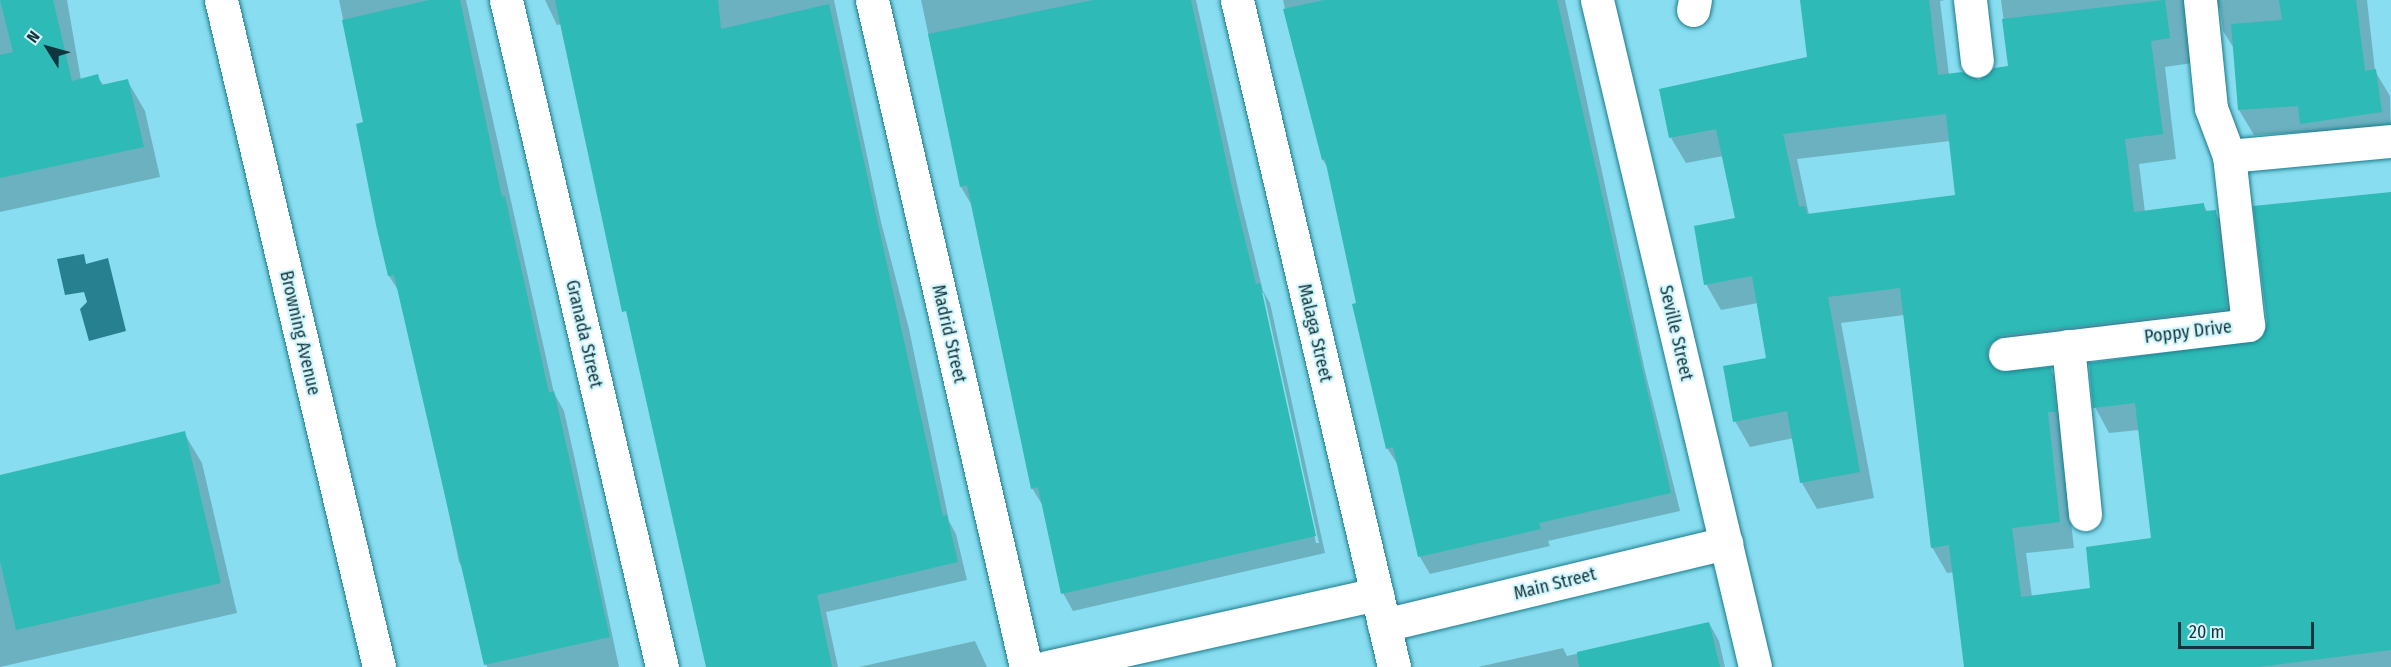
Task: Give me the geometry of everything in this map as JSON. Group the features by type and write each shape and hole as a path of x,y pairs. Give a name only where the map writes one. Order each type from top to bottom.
{"street":[{"name":"Browning Avenue","path":"221,0 379,667"},
{"name":"Granada Street","path":"506,0 662,667"},
{"name":"Madrid Street","path":"872,0 1026,667"},
{"name":"Malaga Street","path":"1237,0 1394,667"},
{"name":"Seville Street","path":"1597,0 1755,667"},
{"path":"1970,0 1977,61"},
{"name":"Poppy Drive","path":"2068,345 2248,325 2229,156 2211,108 2200,0"},
{"path":"2229,156 2391,141"},
{"path":"2005,354 2068,345 2085,514"},
{"name":"Main Street","path":"1384,625 1726,543"},
{"path":"1047,667 1377,594"}],"water":[{"path":"84,254 86,264 108,258 126,331 89,341 80,309 87,302 84,292 65,295 57,259"}],"building":[{"path":"0,0 53,0 72,81 98,74 101,85 128,79 144,147 0,178 0,55 13,52"},
{"path":"429,0 460,0 502,197 505,196 549,393 554,391 610,637 484,665 394,275 388,276 376,225 356,124 363,122 342,20"},
{"path":"555,0 718,0 721,29 829,4 943,516 947,515 958,562 817,595 832,667 706,667 626,311 622,312"},
{"path":"1093,0 1191,0 1231,183 1256,284 1260,283 1316,536 1061,594 1038,487 1031,489 967,185 960,187 928,34"},
{"path":"1324,0 1557,0 1671,493 1539,523 1541,529 1418,557 1393,447 1386,449 1352,304 1356,303 1325,159 1322,160 1283,9"},
{"path":"1800,0 1929,0 1938,75 1962,72 1979,80 1994,68 2008,66 2002,19 2165,0 2170,38 2151,41 2163,134 2125,139 2134,212 2204,203 2205,211 2216,210 2227,309 2003,335 1988,346 1987,357 1998,371 2051,367 2056,412 2048,412 2060,522 2012,528 2021,597 2090,588 2086,547 2151,538 2135,403 2093,408 2089,363 2259,340 2267,323 2253,206 2391,192 2391,650 2258,667 1964,667 1949,545 1931,548 1900,288 1828,297 1860,472 1800,483 1787,411 1733,422 1723,366 1766,358 1752,276 1704,285 1694,226 1735,218 1716,129 1669,138 1659,89 1807,57","holes":["1946,114 1955,195 1807,214 1805,206 1799,207 1783,134"]},
{"path":"2279,0 2356,0 2365,71 2376,69 2382,112 2300,124 2298,106 2238,110 2231,24 2282,20"},
{"path":"185,431 221,583 16,630 0,561 0,475"},
{"path":"1709,622 1720,667 1579,667 1577,652"}]}
